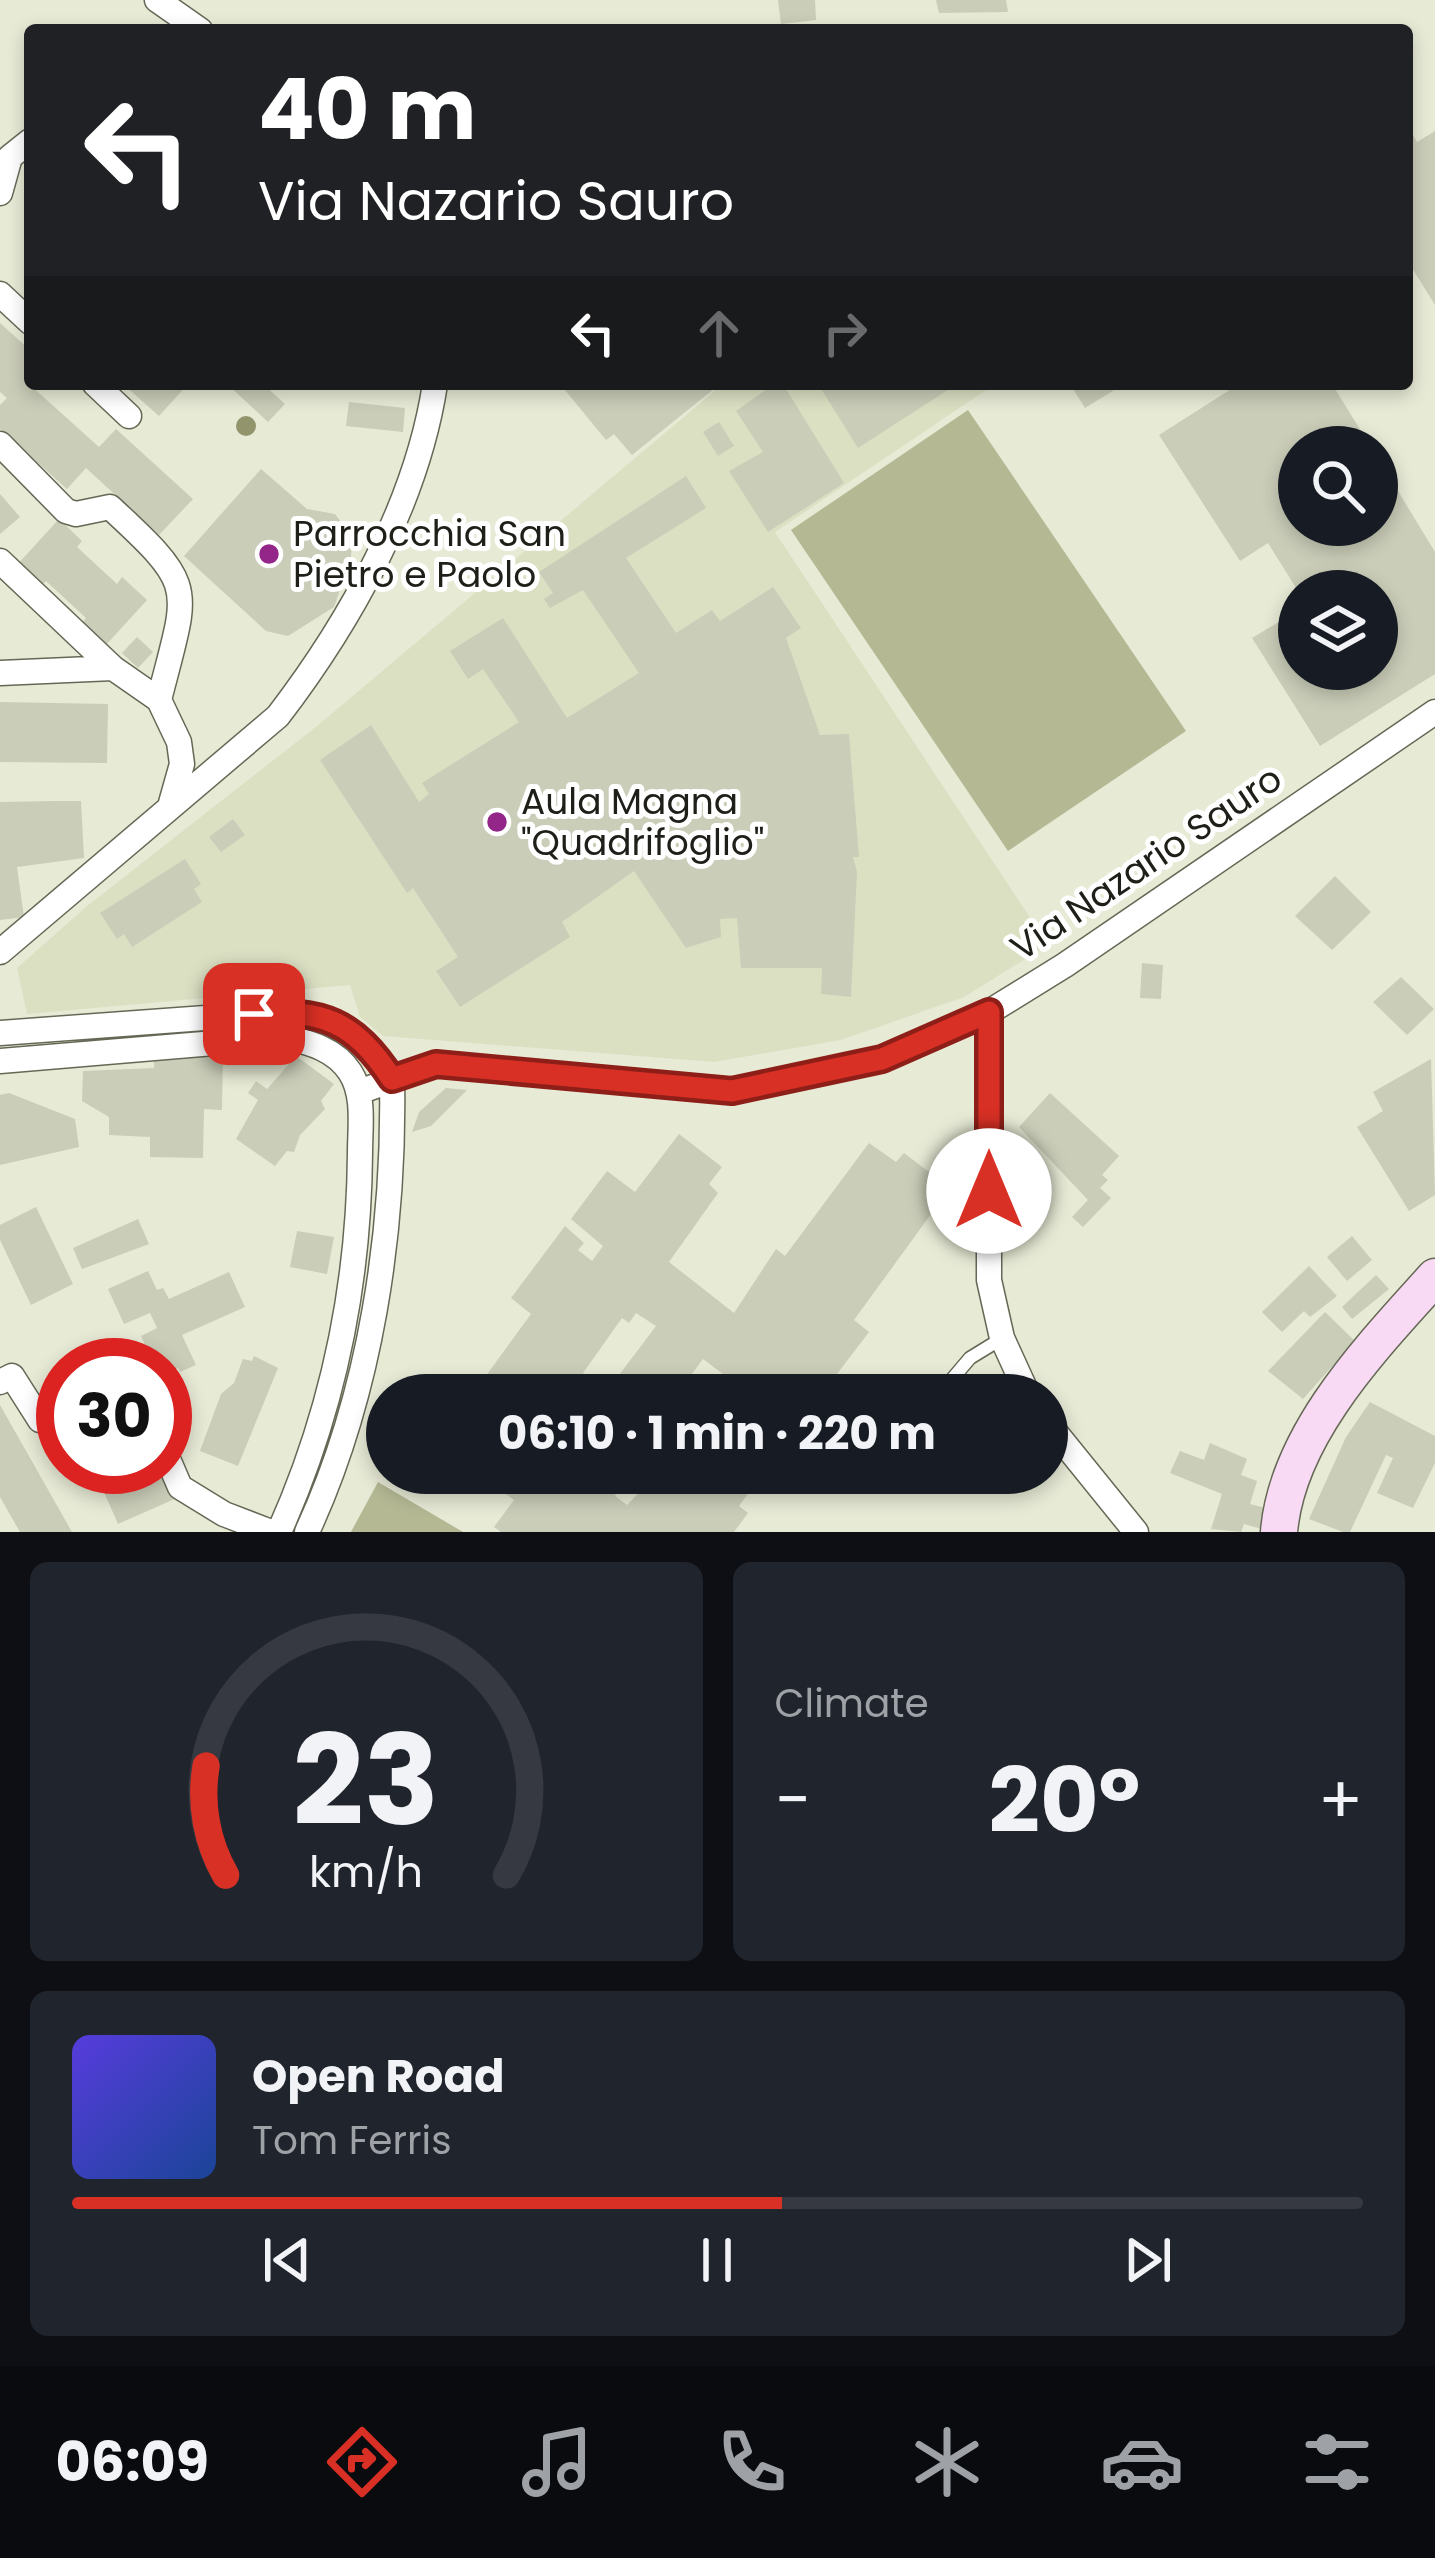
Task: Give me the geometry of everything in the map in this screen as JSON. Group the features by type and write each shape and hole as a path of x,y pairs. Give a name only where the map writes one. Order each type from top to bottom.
{"street":[{"path":"157,0 191,24"},
{"path":"0,193 10,158 24,146"},
{"path":"0,294 24,316"},
{"path":"101,390 128,416"},
{"path":"0,952 278,716 338,631 397,512 428,426 434,390"},
{"path":"0,444 66,511 76,514 110,507 174,570 180,604 159,700"},
{"path":"0,561 113,668 159,700 179,742 182,764 171,806"},
{"path":"0,673 113,668"},
{"name":"Via Nazario Sauro","path":"359,1092 436,1064 732,1091 882,1059 989,1012 1435,712"},
{"path":"0,1033 286,1012 349,1028 372,1048 392,1079 390,1189 379,1280 351,1404 307,1532"},
{"path":"989,1012 988,1280 1002,1338 1018,1374"},
{"path":"0,1060 286,1037 337,1057 359,1092 360,1191 346,1328 317,1432 275,1532 224,1514 191,1494"},
{"path":"1279,1532 1287,1488 1348,1380 1435,1276"},
{"path":"0,1382 13,1376 36,1413"},
{"path":"1068,1448 1136,1532"}],"lane":[{"path":"956,1374 970,1358 1002,1338"}],"shaded area":[{"path":"716,390 986,390 775,532 1048,945 964,997 841,1040 714,1062 383,1036 360,1017 350,985 27,1014 17,968 87,906 317,726"},
{"path":"968,410 1186,731 1008,851 791,530"},
{"path":"372,1494 398,1494 463,1532 351,1532"}],"building":[{"path":"778,0 815,0 816,20 781,24"},
{"path":"936,0 1006,0 1008,12 939,13"},
{"path":"1435,131 1435,305 1413,270 1413,135 1417,142"},
{"path":"0,323 24,345 24,390 36,390 99,447 116,429 193,499 159,535 86,468 67,489 0,429 0,405 7,398 0,392"},
{"path":"130,390 183,390 159,416"},
{"path":"233,390 270,390 285,404 268,422"},
{"path":"565,390 713,390 632,455 614,434 606,440"},
{"path":"766,390 787,390 844,483 768,532 729,471 763,452 736,411"},
{"path":"822,390 948,390 858,448"},
{"path":"1074,390 1114,390 1085,408"},
{"path":"1230,390 1336,390 1358,426 1278,426 1278,546 1398,546 1398,491 1435,552 1435,674 1320,746 1285,690 1398,690 1398,570 1285,570 1268,543 1240,561 1159,435"},
{"path":"349,402 405,408 403,432 346,426"},
{"path":"719,422 734,446 718,456 703,432"},
{"name":"Parrocchia San Pietro e Paolo","path":"261,469 307,509 335,514 352,537 351,558 334,607 288,636 266,631 184,556"},
{"path":"686,476 706,508 626,558 676,633 712,610 720,621 773,587 801,628 786,638 820,735 849,734 859,857 853,857 857,872 851,997 821,994 822,968 741,968 737,918 720,919 721,937 686,948 634,871 562,922 570,937 460,1007 436,971 458,957 413,888 407,893 320,760 371,725 419,802 429,794 422,783 519,722 483,669 468,679 450,651 503,618 567,718 639,673 583,590 550,608 544,599 553,593 539,572"},
{"path":"0,494 20,517 0,534"},
{"path":"59,519 82,541 77,547 117,584 122,577 147,600 105,646 81,624 86,618 46,581 40,587 16,566"},
{"path":"1278,623 1278,679 1252,638"},
{"path":"137,637 153,652 138,668 122,653"},
{"path":"0,702 108,704 107,763 0,762"},
{"path":"81,801 84,858 17,867 24,917 0,920 0,802"},
{"path":"233,819 245,835 221,852 209,837"},
{"path":"185,859 201,884 194,889 202,902 132,947 124,934 117,939 100,913"},
{"path":"1335,876 1371,912 1332,950 1295,916"},
{"path":"1142,963 1163,965 1161,999 1140,998"},
{"path":"1401,977 1434,1009 1407,1035 1373,1002"},
{"path":"200,1051 223,1051 222,1110 204,1109 203,1158 150,1157 150,1137 109,1135 109,1117 82,1101 83,1071 154,1068 154,1056 199,1057"},
{"path":"296,1056 334,1084 321,1101 325,1109 300,1135 294,1152 287,1151 275,1166 236,1139 258,1100 248,1093 256,1081 267,1089"},
{"path":"1431,1059 1435,1195 1409,1211 1357,1127 1383,1111 1373,1092"},
{"path":"446,1088 467,1090 431,1126 412,1132 419,1112"},
{"path":"9,1093 75,1119 79,1147 0,1165 0,1095"},
{"path":"1050,1093 1119,1156 1102,1175 1108,1180 1100,1188 1111,1198 1083,1227 1072,1217 1088,1200 1019,1127"},
{"path":"679,1134 722,1167 709,1184 718,1193 669,1262 734,1313 776,1249 785,1256 869,1143 896,1162 904,1153 950,1188 854,1320 869,1332 837,1374 723,1374 703,1359 692,1374 620,1374 656,1326 636,1313 629,1323 622,1318 584,1374 487,1374 531,1314 511,1298 565,1226 584,1243 578,1250 592,1261 603,1246 571,1219 607,1171 635,1192"},
{"path":"36,1207 73,1284 31,1305 0,1240 0,1225"},
{"path":"138,1219 149,1244 82,1269 73,1248"},
{"path":"297,1231 334,1237 327,1274 290,1267"},
{"path":"1352,1236 1372,1260 1347,1281 1327,1257"},
{"path":"1309,1266 1337,1296 1310,1317 1304,1311 1282,1332 1262,1312"},
{"path":"148,1271 157,1290 163,1288 169,1299 229,1272 245,1307 183,1338 142,1338 157,1328 150,1313 124,1324 108,1289"},
{"path":"1376,1275 1389,1289 1352,1319 1342,1307"},
{"path":"1325,1312 1355,1341 1303,1399 1268,1371"},
{"path":"254,1356 278,1368 238,1466 200,1451 221,1394 234,1383 243,1359 252,1361"},
{"path":"1370,1402 1435,1436 1435,1463 1413,1508 1377,1493 1393,1458 1386,1455 1350,1532 1343,1532 1309,1519 1346,1437"},
{"path":"0,1405 36,1468 36,1494 50,1494 72,1532 20,1532 0,1497"},
{"path":"1210,1443 1247,1459 1241,1475 1257,1481 1250,1504 1266,1508 1262,1529 1244,1524 1241,1532 1211,1529 1222,1494 1170,1473 1180,1451 1204,1460"},
{"path":"105,1494 175,1494 177,1498 118,1524"},
{"path":"506,1494 616,1494 627,1505 638,1494 748,1494 739,1506 748,1513 734,1532 501,1532 494,1527 514,1500"}],"place":[{"name":"Parrocchia San Pietro e Paolo","path":"269,554"},
{"name":"Aula Magna \"Quadrifoglio\"","path":"497,822"}],"route":[{"path":"254,1014 323,1017 349,1028 372,1048 392,1079 436,1064 732,1091 882,1059 989,1012 989,1191"}]}
